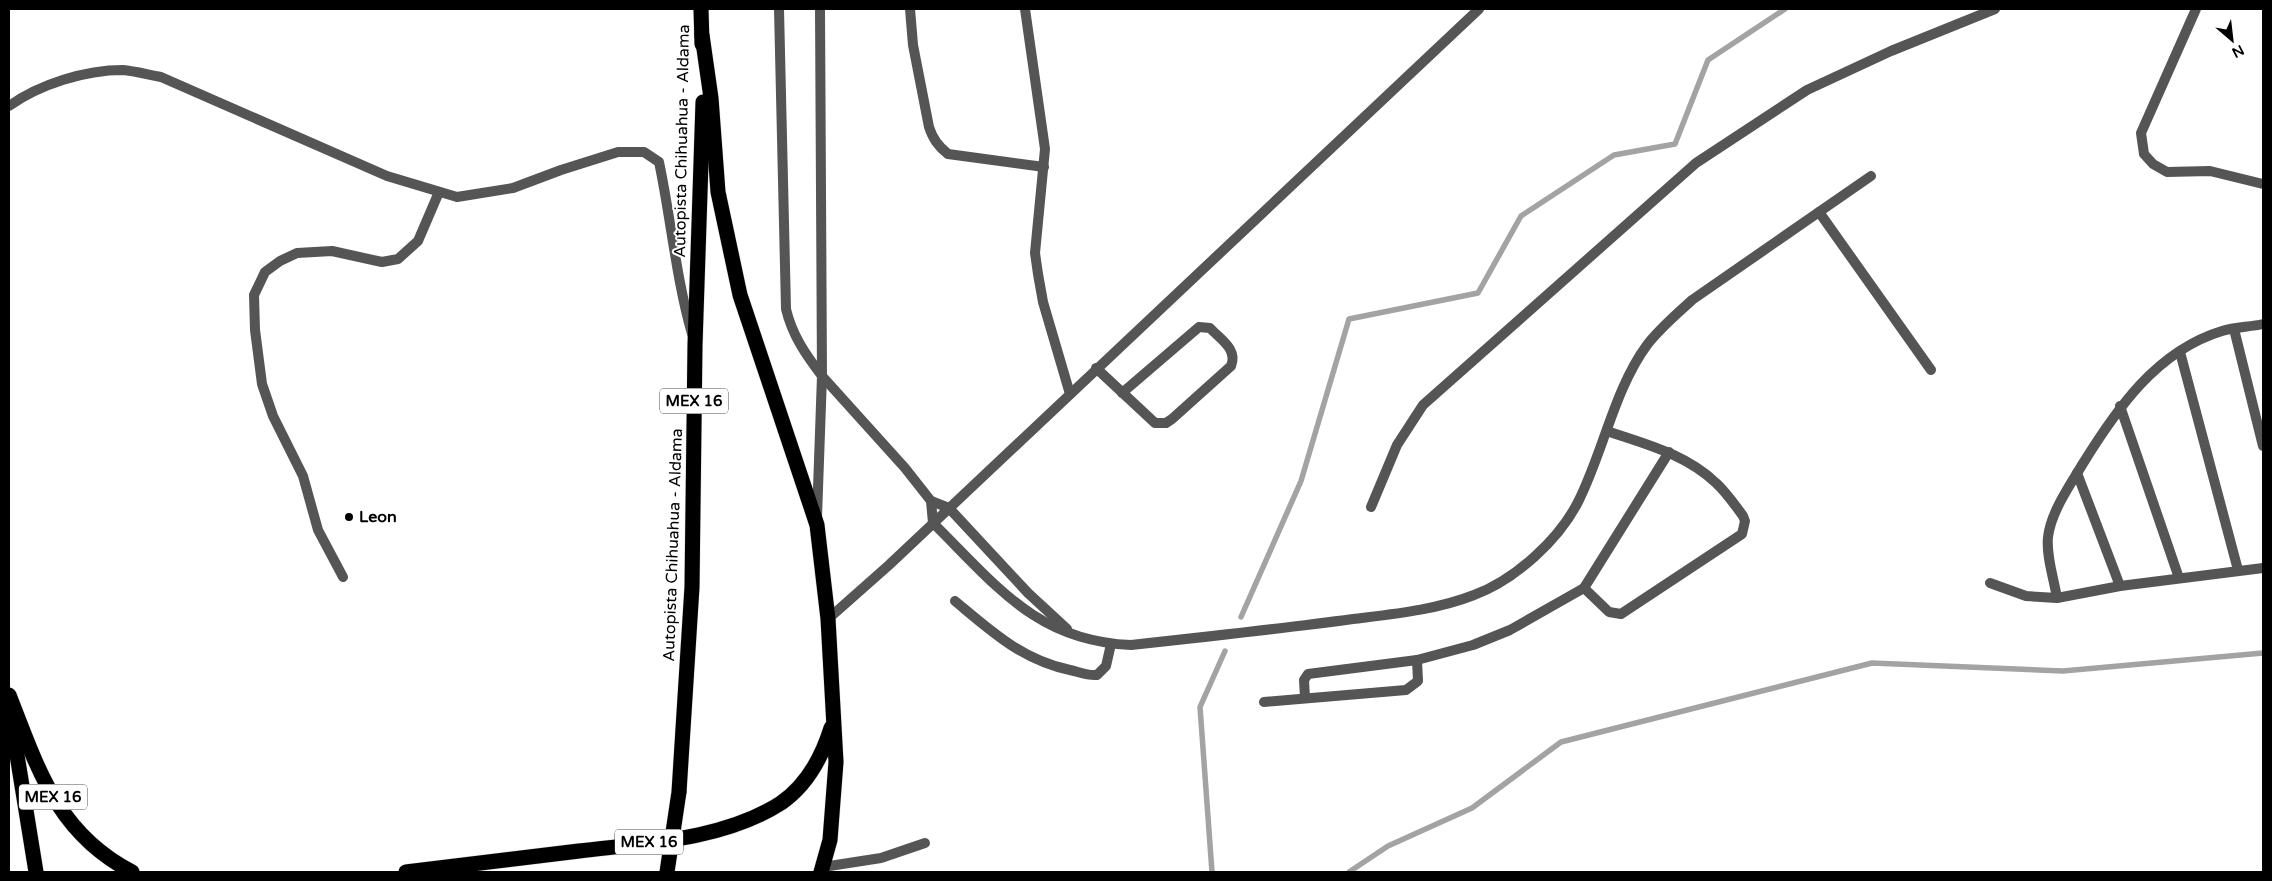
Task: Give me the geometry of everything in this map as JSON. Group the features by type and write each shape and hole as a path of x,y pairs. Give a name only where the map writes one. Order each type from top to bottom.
{"highway":[{"name":"Autopista Chihuahua - Aldama","path":"667,872 679,792 692,587 695,345 703,97 701,9"},
{"path":"702,35 711,98 718,192 740,295 817,525 828,619 835,715 834,805 830,840 822,870"},
{"name":"MEX 16","path":"9,695 34,758 59,808 83,839 111,861 132,872"},
{"name":"MEX 16","path":"9,702 36,872"},
{"name":"MEX 16","path":"406,872 632,845 724,830 753,819 782,802 804,782 823,753 835,715"}],"street":[{"path":"779,9 786,309 790,327 805,354 822,376 905,468 931,501 949,508 1028,593 1073,635"},
{"path":"817,525 822,376 820,9"},
{"path":"910,9 913,45 929,127 933,139 940,148 948,154 1044,167"},
{"path":"1025,9 1044,149 1044,167 1036,234 1037,267 1043,302 1070,394"},
{"path":"828,619 933,523 1479,9"},
{"path":"1371,507 1397,445 1422,405 1696,163 1807,90 1891,51 1995,9"},
{"path":"2196,9 2141,133 2144,154 2153,164 2167,172 2210,171 2263,184"},
{"path":"9,106 20,98 88,73 123,70 161,77 387,176 457,197 500,192 618,152 644,152 659,162 671,219 681,298 695,345"},
{"path":"931,501 933,523 1010,599 1028,613 1073,635 1112,644 1131,645 1300,626 1418,610 1475,595 1507,577 1533,558 1552,538 1579,501 1634,366 1647,344 1668,321 1692,300 1871,176"},
{"path":"343,577 318,530 303,476 273,416 262,384 255,330 254,295 265,272 280,260 298,253 332,251 382,262 398,259 418,240 439,192"},
{"path":"1819,212 1930,370"},
{"path":"2057,598 2048,540 2058,508 2120,406 2155,370 2180,352 2208,336 2224,330 2263,324"},
{"path":"1096,368 1122,393 1155,423 1166,423 1230,366 1233,355 1231,350 1210,328 1199,327 1122,393"},
{"path":"2234,329 2263,446"},
{"path":"2180,352 2238,570"},
{"path":"2120,406 2179,578"},
{"path":"1584,588 1609,612 1621,614 1742,534 1745,521 1718,484 1702,471 1669,452 1607,431"},
{"path":"1306,698 1304,680 1308,674 1418,660 1473,646 1510,630 1584,588 1669,452"},
{"path":"2078,473 2120,586"},
{"path":"1990,583 2026,596 2057,598 2120,586 2263,568"},
{"path":"954,601 1028,657 1054,667 1096,675 1106,666 1112,644"},
{"path":"1264,702 1406,690 1418,681 1418,660"},
{"path":"822,870 881,858 924,843"}],"waterway":[{"path":"1241,617 1301,481 1349,319 1478,293 1521,216 1614,155 1675,144 1708,60 1785,9"},
{"path":"1212,872 1200,707 1225,651"},
{"path":"1349,872 1388,846 1472,808 1561,742 1872,663 2063,671 2263,653"}],"place":[{"name":"Leon","path":"349,517"}]}
